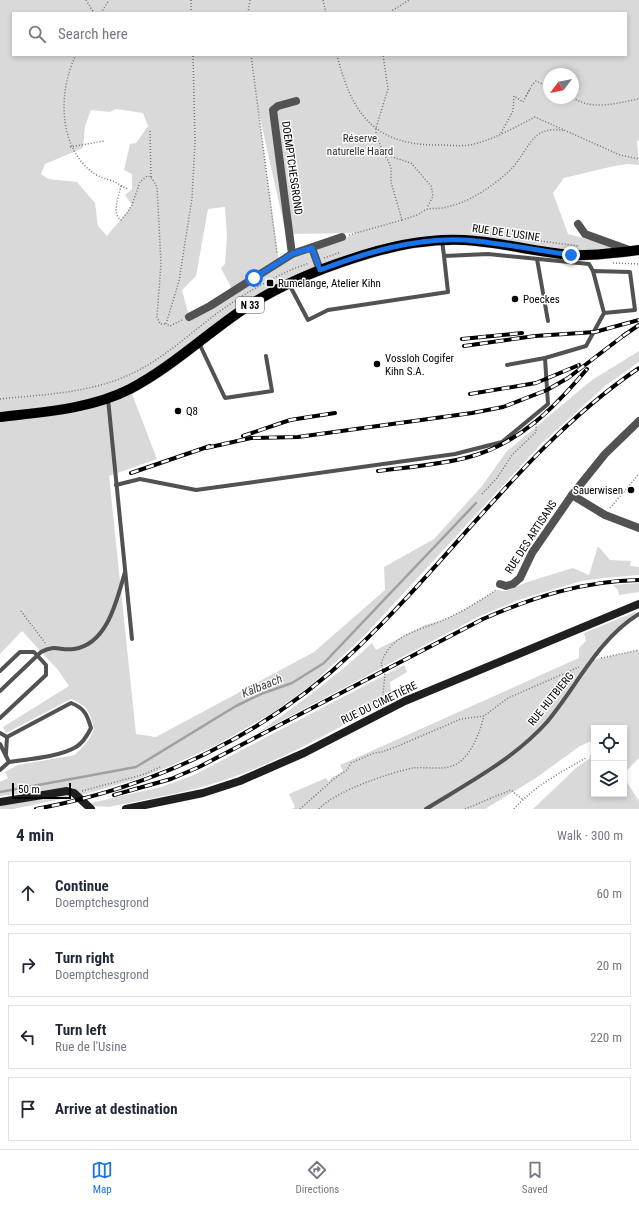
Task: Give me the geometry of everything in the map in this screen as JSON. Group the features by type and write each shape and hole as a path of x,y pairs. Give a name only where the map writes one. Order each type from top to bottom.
{"main road":[{"name":"RUE DE L'USINE","path":"108,398 130,389 158,372 187,352 244,308 271,292 320,270 351,259 394,247 442,240 465,240 571,255 636,251"},
{"name":"N 33","path":"0,417 59,410 108,398"},
{"name":"RUE DU CIMETIÈRE","path":"126,809 203,793 240,781 304,753 390,708 639,604"},
{"path":"0,802 68,791 74,793 91,809"}],"street":[{"name":"DOEMPTCHESGROND","path":"292,254 273,110 278,106 296,101"},
{"name":"RUE DE L'USINE","path":"578,224 586,234 636,251"},
{"path":"189,317 292,254 342,238"},
{"path":"312,248 320,270"},
{"name":"RUE DES ARTISANS","path":"500,584 506,586 513,584 520,578 532,553 572,495 605,454 639,421"},
{"path":"572,495 604,515 639,528"}],"lane":[{"path":"288,284 308,320 328,310 448,292 442,240"},
{"path":"444,256 488,254 589,264 593,271 604,312 586,346 545,358 507,364"},
{"path":"537,259 548,321"},
{"path":"593,271 630,272 635,310 604,312"},
{"path":"199,343 225,398 272,391 266,356"},
{"path":"116,485 140,479 196,490 455,454 502,442 548,404 545,358"},
{"path":"108,398 132,640"},
{"path":"0,691 38,655 48,648 84,647 94,640 111,615 125,569"},
{"name":"RUE HUTBIERG","path":"426,809 499,764 532,736 546,722 592,660 614,634 628,621 639,614"},
{"path":"0,671 20,652 34,652 46,665 46,675 0,718"},
{"path":"0,770 9,762 63,752 76,747 85,740 91,728 88,715 81,707 71,702 7,738"},
{"path":"0,733 7,738"},
{"path":"6,754 7,738"},
{"path":"0,744 9,762"}],"path":[{"path":"86,0 93,12"},
{"path":"102,12 108,0"},
{"path":"191,12 192,0"},
{"path":"248,12 250,0"},
{"path":"323,0 326,12"},
{"path":"392,12 399,5 409,0"},
{"path":"76,56 70,70 64,105 70,147 73,153 92,172 128,189"},
{"path":"166,324 166,319 174,300 179,281 192,198 195,142 193,56"},
{"path":"251,56 279,263"},
{"path":"337,56 340,69 357,109 376,128 396,140 430,146 472,145 494,138 501,133 535,117 620,155 639,159"},
{"path":"383,56 388,90 376,128 376,136 391,167 392,182 402,220"},
{"path":"501,133 513,111 514,96 522,102 525,100 532,85 536,81 543,84"},
{"path":"579,101 603,106 639,99"},
{"path":"342,238 417,215 426,209 446,207 462,202 490,186 519,162 536,135 551,129 568,132"},
{"path":"150,131 151,177 157,187 161,263 157,316 160,324 170,326 189,317"},
{"path":"70,147 104,141"},
{"path":"384,151 392,157 411,162 431,186 433,196 426,209"},
{"path":"121,186 116,213 117,217 121,220 127,213 140,182 147,176 151,177"},
{"path":"0,399 81,391 101,386 140,370 167,352 215,315 266,281 316,260"},
{"path":"482,494 497,478 512,455 536,432 537,427 532,417"},
{"path":"604,515 639,474"},
{"path":"390,708 383,694 385,680 381,668 382,661 394,642 425,625 444,620 462,611 497,590 500,584"},
{"path":"21,611 48,648"},
{"path":"300,809 332,780 347,770 351,763 374,752 382,752 398,746 461,718 484,716 508,698 569,672 592,660 639,650"},
{"path":"320,809 326,802 371,780 414,768 450,766 463,760 478,736 484,716"},
{"path":"514,809 522,800 550,780 586,758"},
{"path":"74,793 145,774 160,767"},
{"path":"465,809 511,790 522,800"}],"green space":[{"name":"Réserve naturelle Haard","path":"0,0 639,0 639,141 637,141 639,165 628,164 614,166 564,178 553,193 568,234 617,247 571,255 465,240 394,247 271,292 130,389 157,459 109,476 136,734 156,737 314,652 385,590 384,567 434,539 482,486 507,451 592,380 639,351 639,362 605,386 542,443 365,635 310,686 274,712 220,743 173,765 140,778 82,795 71,787 0,796 0,782 8,778 5,772 18,765 75,755 88,741 94,729 91,718 85,707 71,699 6,733 3,727 69,686 58,670 22,631 0,654","holes":["116,109 143,113 148,126 136,143 130,144 124,170 132,174 132,189 125,195 132,205 107,236 98,226 95,203 77,182 48,179 41,174 45,164 83,148 85,126 91,110 110,112","258,109 286,234 357,233 279,263","225,207 227,236 225,264 221,268 233,291 189,316 182,290 196,276 208,209"]},
{"path":"598,546 610,560 631,561 630,566 639,567 639,575 582,581 521,599 480,616 256,734 330,679 372,643 376,650 425,625 444,620 497,590 506,591 527,582 573,568 589,575"},
{"path":"639,583 639,592 619,595 618,590 613,585"},
{"path":"635,612 639,613 628,621 593,660 639,650 639,758 627,770 627,725 591,725 591,741 580,746 536,778 485,809 292,809 295,807 289,794 326,778 329,782 330,779 343,771 340,765 579,658 579,648 586,641 584,633"},
{"path":"404,665 407,672 390,682 392,698 301,748 253,770 205,786 109,807 94,806 91,803 161,787 194,775"},
{"path":"591,754 591,797 627,797 627,783 639,801 639,809 533,809 576,768 589,759"},
{"path":"66,795 72,797 13,809 0,809 0,806"}],"waterway":[{"name":"Kälbaach","path":"0,792 136,767 236,706 261,694 292,683 324,663 476,503"}],"railway":[{"path":"464,346 535,336 595,332 639,320"},
{"path":"623,336 639,325"},
{"path":"462,339 522,333"},
{"path":"206,448 251,438 298,437 472,413 503,407 547,390 568,378 627,333"},
{"path":"470,394 536,383 579,365"},
{"path":"36,809 123,787 166,771 207,753 246,732 284,708 320,681 390,616 525,467 561,431 599,398 639,368"},
{"path":"378,471 458,460 487,451 504,443 520,433 549,410 587,369"},
{"path":"243,436 290,420 335,413"},
{"path":"131,473 210,446"},
{"path":"114,795 171,779 199,767 483,619 502,611 540,597 578,587 598,583 639,580"}],"place":[{"name":"Rumelange, Atelier Kihn","path":"270,283"},
{"name":"Poeckes","path":"515,299"},
{"name":"Vossloh Cogifer Kihn S.A.","path":"377,364"},
{"name":"Q8","path":"178,411"},
{"name":"Sauerwisen","path":"631,490"}],"route":[{"path":"254,278 292,254 312,248 320,270 351,259 394,247 442,240 465,240 571,255"}]}
